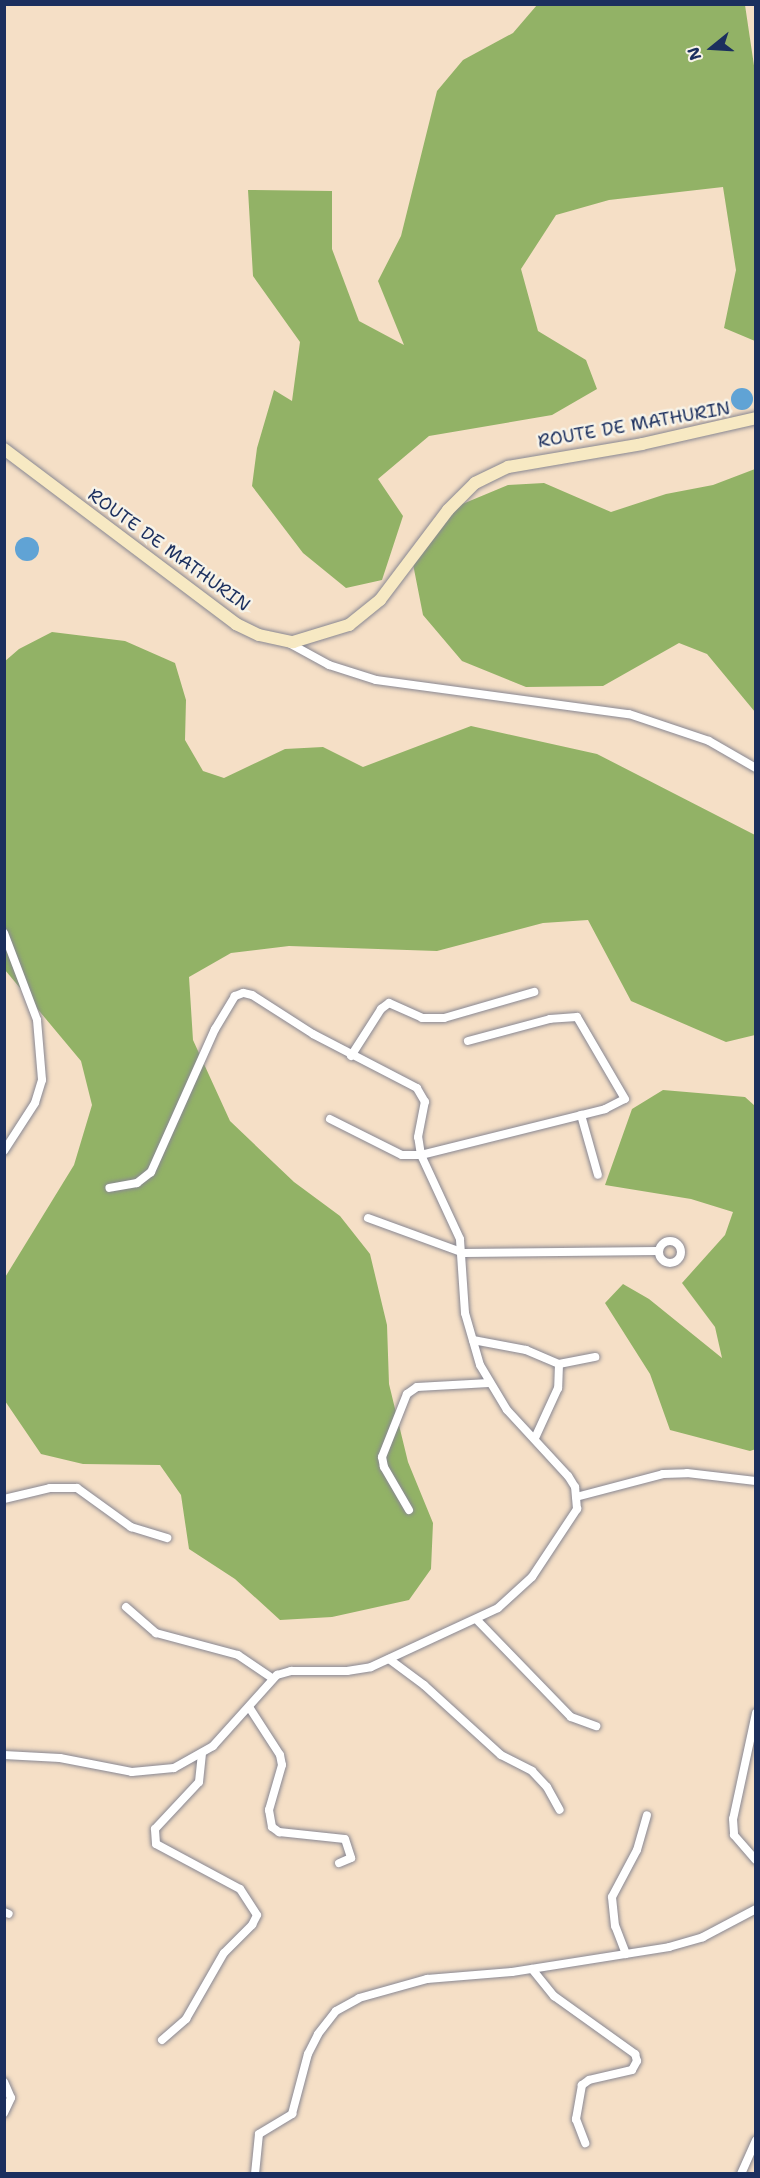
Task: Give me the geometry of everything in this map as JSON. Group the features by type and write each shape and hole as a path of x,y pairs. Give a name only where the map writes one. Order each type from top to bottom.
{"street":[{"name":"ROUTE DE MATHURIN","path":"5,449 236,624 259,635 285,641 317,637 349,625 380,600 448,510 483,479 508,467 561,455 654,442 756,418"},
{"path":"285,641 329,665 376,680 629,714 709,741 756,768"},
{"path":"4,933 37,1020 42,1080 35,1103 4,1151"},
{"path":"351,1056 381,1009 389,1003 422,1018 444,1018 534,993"},
{"path":"4,1755 32,1754 144,1773 174,1768 202,1755 249,1707 272,1678 291,1671 358,1670 389,1659 477,1620 498,1608 532,1577 575,1514 576,1497 568,1476 507,1410 489,1383 473,1340 465,1313 464,1253 421,1155 418,1137 425,1102 417,1089 351,1056 252,995 235,996 215,1029 151,1172 137,1183 109,1188"},
{"path":"330,1119 402,1155 421,1155 622,1104 625,1099 577,1017 569,1015 468,1041"},
{"path":"581,1115 598,1175"},
{"path":"368,1218 464,1253 658,1251"},
{"path":"473,1340 526,1350 559,1365 595,1356"},
{"path":"535,1438 558,1388 559,1365"},
{"path":"409,1510 384,1467 382,1457 407,1394 417,1387 489,1383"},
{"path":"576,1497 663,1474 756,1481"},
{"path":"4,1499 50,1488 77,1488 131,1527 167,1538"},
{"path":"126,1607 156,1633 238,1655 272,1678"},
{"path":"477,1620 571,1717 596,1726"},
{"path":"389,1659 424,1684 501,1755 532,1772 548,1787 560,1810"},
{"path":"249,1707 280,1755 282,1765 269,1810 272,1827 279,1832 345,1839 351,1857 339,1863"},
{"path":"756,1713 733,1819 734,1835 756,1860"},
{"path":"162,2040 186,2019 224,1953 252,1925 257,1915 240,1889 156,1844 156,1829 199,1782 202,1755"},
{"path":"626,1954 615,1926 612,1897 637,1850 647,1815"},
{"path":"255,2174 259,2134 292,2114 308,2054 336,2011 359,1998 428,1979 532,1969 626,1954 703,1937 756,1909"},
{"path":"532,1969 554,1996 635,2054 637,2061 632,2070 589,2080 582,2085 576,2119 585,2144"},
{"path":"4,2082 11,2098 4,2113"},
{"path":"741,2174 756,2140"}],"green space":[{"path":"537,5 745,5 756,79 755,341 724,328 736,270 723,187 609,200 556,215 521,269 538,331 586,360 597,389 552,415 429,436 378,479 403,516 382,580 346,588 303,553 252,486 257,448 274,390 292,401 300,342 253,276 248,190 332,191 332,249 359,321 404,345 378,281 401,236 437,91 463,60 513,33"},
{"path":"755,469 755,712 707,654 679,643 603,686 526,687 462,661 423,615 412,559 448,510 508,485 544,483 611,512 666,494 713,485"},
{"path":"52,632 125,641 175,663 186,700 185,740 203,771 224,778 285,749 323,747 363,767 471,726 597,754 755,835 755,1035 726,1042 631,1001 588,920 543,923 437,951 289,946 231,953 189,977 193,1040 230,1121 294,1182 340,1216 370,1254 387,1325 389,1384 408,1462 433,1523 431,1569 409,1600 332,1617 280,1620 235,1579 189,1549 181,1495 160,1465 83,1464 41,1454 5,1401 4,1279 74,1165 92,1105 81,1061 5,970 4,662 19,649"},
{"path":"663,1090 745,1097 755,1106 756,1449 750,1451 670,1430 650,1374 605,1303 623,1284 649,1299 722,1358 715,1327 682,1283 725,1235 733,1212 691,1199 605,1185 632,1109"}],"water":[{"path":"738,388 746,388 753,395 753,403 746,410 738,410 731,403 731,395"},
{"path":"27,537 36,540 39,549 36,558 27,561 18,558 15,549 18,540"}]}
